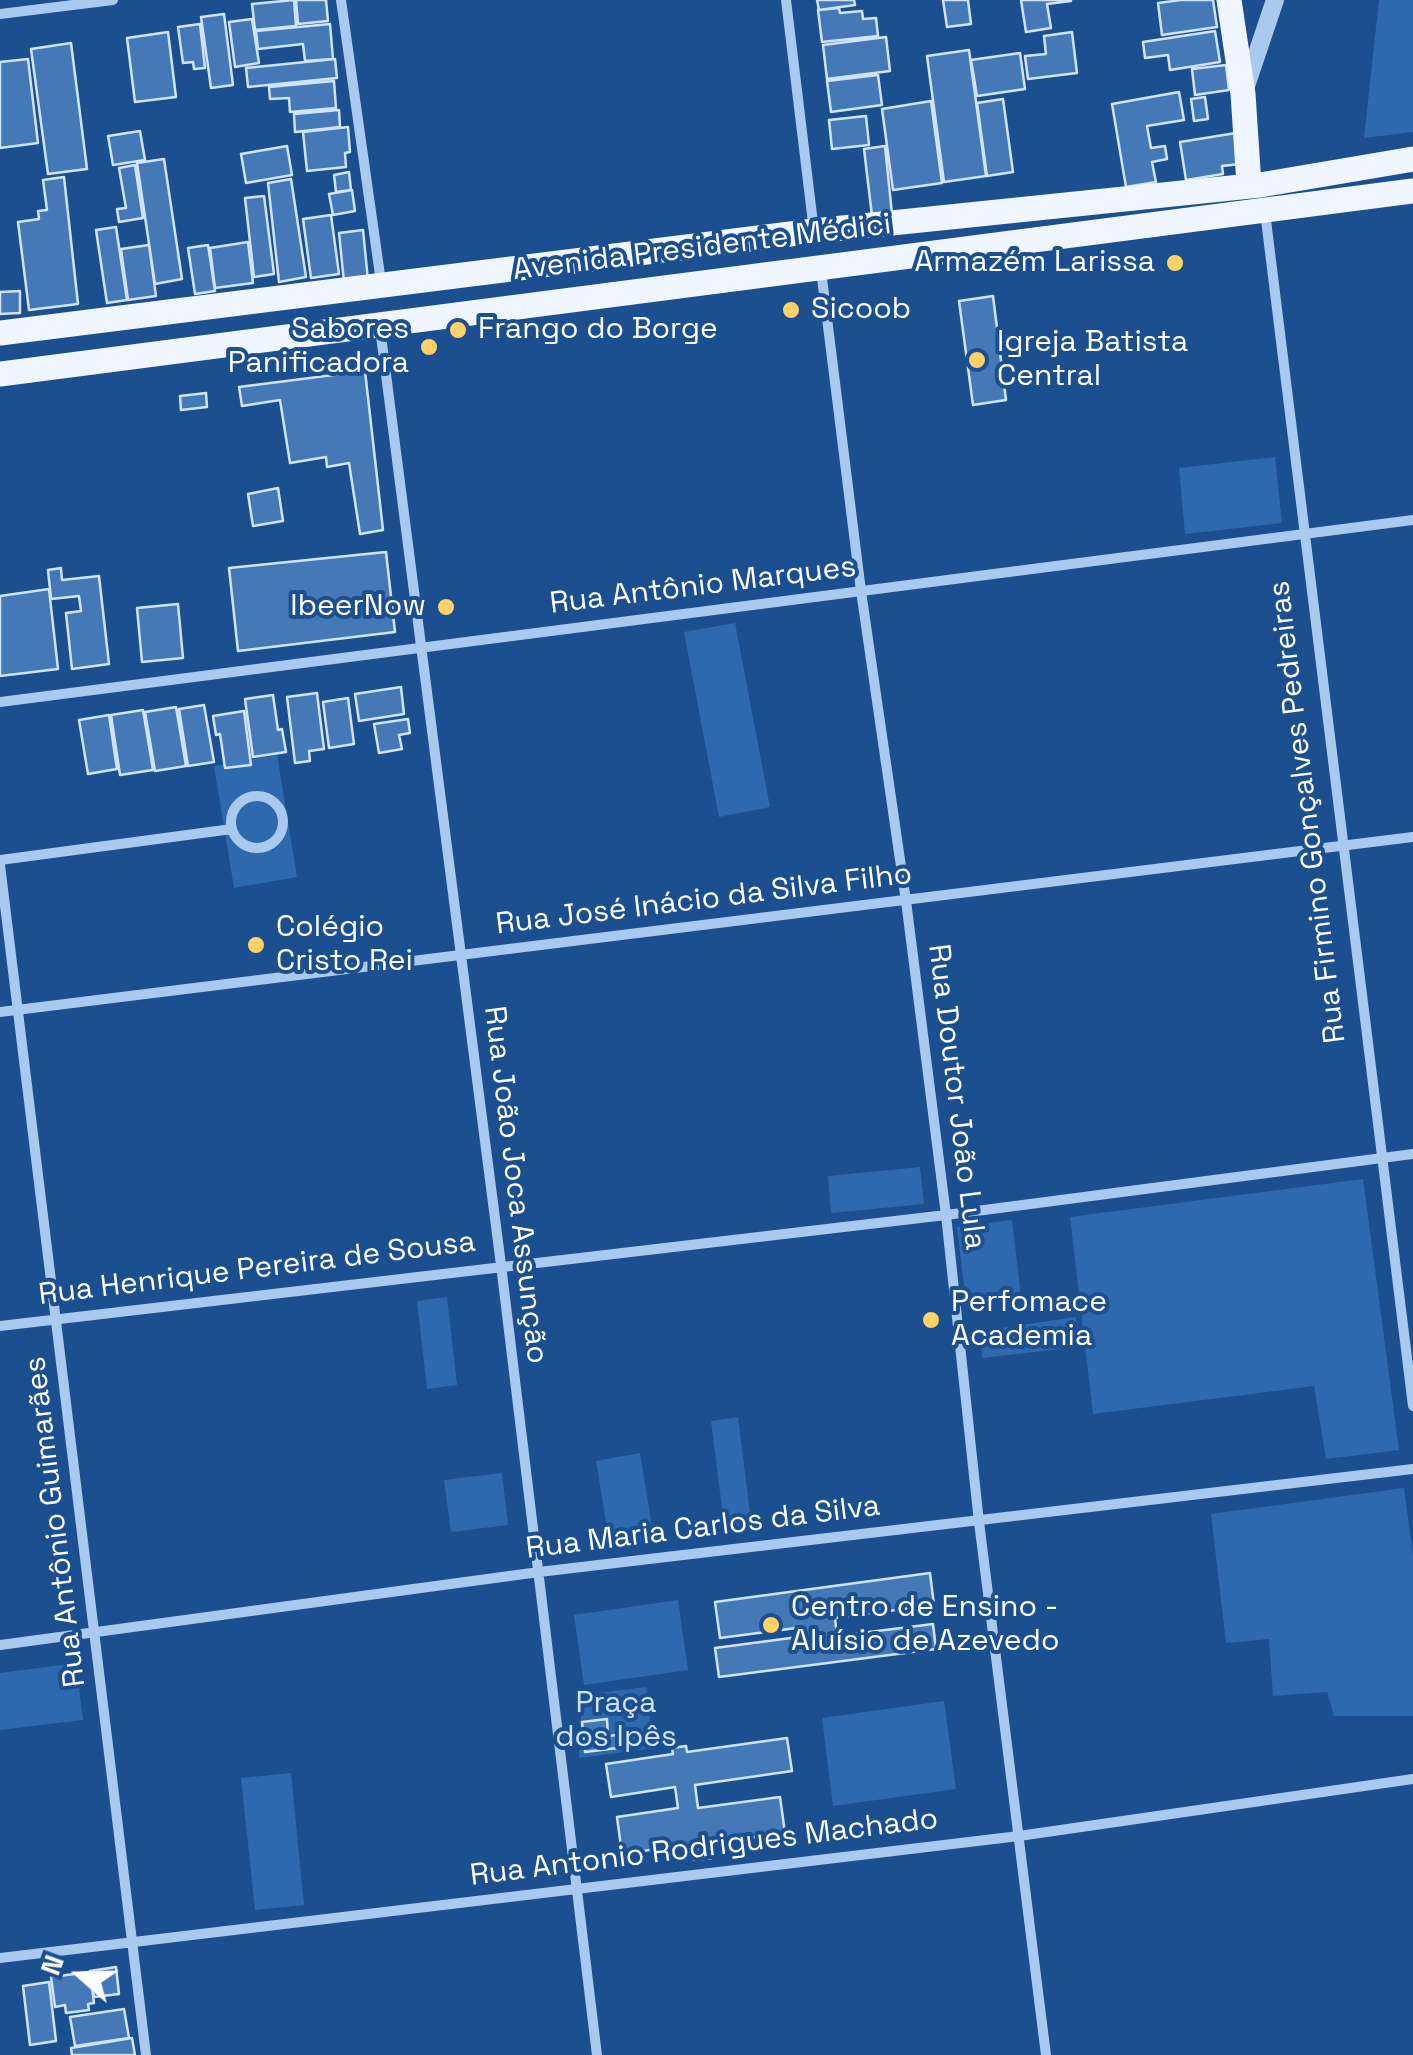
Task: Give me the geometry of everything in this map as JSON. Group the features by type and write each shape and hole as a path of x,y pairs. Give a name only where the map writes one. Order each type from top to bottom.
{"main road":[{"path":"1229,0 1243,94 1248,185"},
{"name":"Avenida Presidente Médici","path":"0,332 1034,206 1248,185 1413,159"},
{"name":"Avenida Presidente Médici","path":"0,374 1413,191"},
{"path":"1034,206 1038,237"},
{"path":"204,305 209,348"}],"street":[{"path":"0,14 113,0"},
{"path":"341,0 381,284"},
{"path":"786,0 814,232"},
{"path":"1243,94 1275,0"},
{"name":"Rua Firmino Gonçalves Pedreiras","path":"1265,211 1413,1406"},
{"name":"Rua Doutor João Lula","path":"821,265 860,591 906,900 946,1214 979,1522 1046,2055"},
{"name":"Rua João Joca Assunção","path":"379,322 501,1265 597,2055"},
{"name":"Rua Antônio Marques","path":"0,702 1413,520"},
{"path":"251,796 274,801 283,815 281,833 269,846 251,847 236,837 232,829 233,812 243,799 251,796"},
{"path":"0,862 232,829"},
{"name":"Rua José Inácio da Silva Filho","path":"0,1012 1413,837"},
{"name":"Rua Antônio Guimarães","path":"0,862 146,2055"},
{"name":"Rua Henrique Pereira de Sousa","path":"0,1326 946,1214 1413,1154"},
{"name":"Rua Maria Carlos da Silva","path":"0,1644 539,1572 1413,1470"},
{"name":"Rua Antonio Rodrigues Machado","path":"0,1958 1018,1836 1413,1780"}],"green space":[{"path":"1379,0 1413,0 1413,132 1364,138"},
{"path":"1275,457 1282,523 1185,534 1179,468"},
{"path":"735,623 770,807 719,817 684,632"},
{"path":"277,755 297,877 234,888 214,766"},
{"path":"920,1167 924,1204 831,1213 828,1176"},
{"path":"1363,1179 1399,1450 1326,1459 1314,1386 1093,1414 1070,1217"},
{"path":"1012,1220 1021,1296 966,1303 957,1227"},
{"path":"447,1297 457,1385 427,1389 417,1301"},
{"path":"1076,1317 1079,1347 982,1358 980,1331"},
{"path":"738,1417 752,1529 725,1532 711,1421"},
{"path":"640,1453 654,1539 610,1547 596,1461"},
{"path":"502,1473 508,1525 451,1532 444,1480"},
{"path":"1404,1488 1413,1555 1413,1716 1334,1716 1327,1692 1273,1696 1269,1639 1226,1643 1211,1514"},
{"path":"678,1600 688,1670 584,1685 574,1615"},
{"path":"76,1663 83,1720 0,1730 0,1673"},
{"name":"Praça dos Ipês","path":"646,1687 654,1748 579,1758 582,1695"},
{"path":"944,1701 956,1789 833,1806 822,1718"},
{"path":"291,1773 304,1905 255,1910 241,1778"}],"building":[{"path":"294,0 296,26 255,30 252,4"},
{"path":"296,0 326,0 328,21 298,24"},
{"path":"817,0 854,0 855,5 819,10"},
{"path":"943,0 968,0 971,24 947,27"},
{"path":"1021,0 1071,1 1047,4 1051,28 1026,32"},
{"path":"1213,0 1217,27 1162,35 1158,3"},
{"path":"839,8 840,13 862,11 863,19 876,18 878,36 822,42 818,10"},
{"path":"224,14 233,85 211,88 201,17"},
{"path":"252,19 259,63 235,67 229,22"},
{"path":"200,24 205,68 194,69 193,62 183,63 178,27"},
{"path":"330,24 333,59 305,61 303,44 258,49 256,31"},
{"path":"1215,31 1220,62 1170,70 1168,55 1145,58 1143,42"},
{"path":"168,32 176,97 135,102 127,38"},
{"path":"1072,32 1077,73 1028,79 1025,56 1046,54 1044,36"},
{"path":"886,37 890,71 827,79 823,45"},
{"path":"71,43 87,169 48,174 31,49"},
{"path":"969,50 986,176 944,182 927,56"},
{"path":"1020,53 1025,89 977,96 971,60"},
{"path":"28,59 38,143 0,148 0,62"},
{"path":"335,59 337,78 248,87 246,68"},
{"path":"1226,65 1229,90 1195,95 1192,69"},
{"path":"878,75 882,105 831,112 827,81"},
{"path":"334,81 336,108 290,112 289,98 270,99 269,87"},
{"path":"1179,92 1184,120 1147,126 1151,148 1165,146 1167,159 1152,162 1156,182 1126,187 1112,104"},
{"path":"1205,97 1208,119 1194,121 1191,99"},
{"path":"1003,99 1013,172 987,176 977,103"},
{"path":"931,101 942,183 893,190 882,109"},
{"path":"339,110 340,127 295,132 294,114"},
{"path":"866,116 869,145 832,149 829,120"},
{"path":"348,127 350,152 345,153 346,167 307,171 303,132"},
{"path":"140,131 145,160 113,165 108,136"},
{"path":"1236,133 1240,164 1222,166 1223,174 1186,180 1180,142"},
{"path":"287,146 292,175 246,183 241,154"},
{"path":"885,146 892,214 872,216 864,149"},
{"path":"164,159 182,279 155,284 137,163"},
{"path":"135,165 143,218 119,222 117,209 126,208 119,168"},
{"path":"349,172 351,190 336,192 334,175"},
{"path":"64,177 78,304 29,310 18,222 39,219 38,211 47,210 43,180"},
{"path":"291,179 306,277 279,282 268,183"},
{"path":"352,190 355,211 333,215 329,194"},
{"path":"264,196 274,274 254,277 245,198"},
{"path":"331,215 339,274 311,278 303,219"},
{"path":"116,227 127,300 107,303 96,230"},
{"path":"363,230 368,280 344,282 339,233"},
{"path":"248,242 253,283 215,288 210,248"},
{"path":"149,245 156,296 128,300 121,249"},
{"path":"208,245 215,291 195,294 188,248"},
{"path":"20,291 20,313 0,314 0,292"},
{"path":"993,296 1006,400 973,405 959,301"},
{"path":"365,371 383,530 360,534 349,463 327,467 326,457 290,463 280,400 242,406 239,387"},
{"path":"206,393 207,407 181,410 180,396"},
{"path":"278,488 283,521 253,526 248,494"},
{"path":"386,552 395,632 238,651 229,568"},
{"path":"61,568 62,580 99,576 109,664 72,669 66,613 81,611 79,596 51,599 48,570"},
{"path":"49,589 58,669 0,676 0,596"},
{"path":"178,604 183,658 142,662 137,608"},
{"path":"401,687 404,714 359,721 355,694"},
{"path":"317,693 324,749 309,751 310,761 295,763 287,697"},
{"path":"273,695 286,752 253,757 245,699"},
{"path":"348,698 354,744 329,748 323,702"},
{"path":"204,705 214,762 188,766 179,709"},
{"path":"176,707 186,766 155,771 145,712"},
{"path":"143,710 153,770 120,775 111,715"},
{"path":"244,711 251,765 225,768 213,716"},
{"path":"109,715 117,769 88,774 79,720"},
{"path":"408,719 410,733 399,735 402,749 379,753 374,724"},
{"path":"930,1573 934,1605 835,1618 837,1636 933,1624 936,1649 719,1677 715,1648 806,1636 804,1627 720,1638 715,1602"},
{"path":"607,1719 608,1736 625,1734 626,1747 585,1752 582,1722"},
{"path":"787,1738 792,1771 695,1785 698,1808 780,1797 785,1833 710,1844 712,1858 694,1860 691,1844 622,1854 617,1817 678,1808 675,1787 611,1797 606,1764 673,1754 672,1748 686,1746 687,1752"},
{"path":"116,1967 119,1994 94,1997 90,1971"},
{"path":"90,1972 94,2003 88,2004 89,2010 66,2013 65,2005 55,2007 51,1977"},
{"path":"49,1982 56,2041 30,2045 23,1986"},
{"path":"124,2009 129,2038 75,2046 70,2017"},
{"path":"132,2038 135,2055 72,2055 71,2048"}],"place":[{"name":"Armazém Larissa","path":"1175,263"},
{"name":"Sicoob","path":"791,310"},
{"name":"Frango do Borge","path":"458,330"},
{"name":"Sabores Panificadora","path":"429,347"},
{"name":"Igreja Batista Central","path":"977,360"},
{"name":"IbeerNow","path":"446,607"},
{"name":"Colégio Cristo Rei","path":"256,945"},
{"name":"Perfomace Academia","path":"931,1320"},
{"name":"Centro de Ensino - Aluísio de Azevedo","path":"771,1625"}]}
